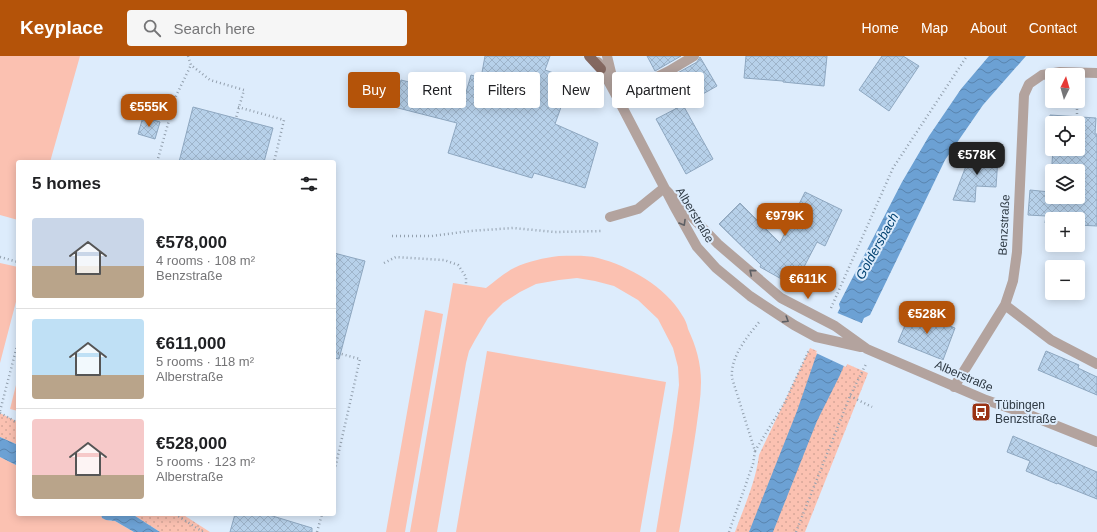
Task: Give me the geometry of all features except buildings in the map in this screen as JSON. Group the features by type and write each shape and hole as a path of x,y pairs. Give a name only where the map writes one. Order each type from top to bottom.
{"main road":[{"path":"589,56 601,69"}],"street":[{"name":"Alberstraße","path":"594,56 612,88"},
{"name":"Alberstraße","path":"607,56 612,76"},
{"path":"665,72 694,56"},
{"name":"Benzstraße","path":"954,387 1005,305 1013,281 1017,252 1024,95 1029,84 1042,74 1060,72 1097,73"},
{"name":"Alberstraße","path":"623,108 664,188 697,247 716,268 750,296 794,325 818,337 869,350 986,400 1027,414 1097,442"},
{"name":"Alberstraße","path":"664,188 718,244 781,298 830,324 869,350"},
{"path":"610,217 638,209 664,188"},
{"path":"1005,305 1051,340 1097,364"}],"path":[{"path":"188,56 191,65 210,80 244,90 236,118"},
{"path":"830,324 893,168 967,56"},
{"path":"158,160 176,96 191,65"},
{"path":"238,107 284,120 274,160"},
{"path":"1077,108 1077,116"},
{"path":"392,236 432,236 470,231 513,228 555,232 605,230"},
{"path":"0,256 16,261"},
{"path":"384,263 396,257 444,260 458,265 466,277 466,285"},
{"path":"755,451 732,378 731,370 733,361 741,347 759,322 770,310"},
{"path":"729,532 753,464 755,451 785,402 810,348 818,337"},
{"path":"16,350 0,412 16,422"},
{"path":"796,532 869,350"},
{"path":"336,353 360,359 336,464"},
{"path":"850,396 872,407"},
{"path":"178,516 203,532"},
{"path":"317,532 321,516"}],"shaded area":[{"path":"0,56 80,56 51,160 16,160 16,219 0,215"},
{"path":"559,256 584,256 598,258 622,266 634,272 646,279 666,295 675,305 686,322 698,355 701,388 694,443 679,532 656,532 679,385 678,367 673,348 658,319 638,300 614,286 577,278 536,284 503,303 488,318 469,351 466,363 437,532 410,532 453,283 486,288 507,272 525,263"},
{"path":"0,263 16,267 16,302 0,363"},
{"path":"425,310 443,314 405,532 386,532"},
{"path":"810,348 868,373 805,532 735,532 746,504 759,455"},
{"path":"487,351 666,382 640,532 456,532"},
{"path":"16,385 16,410 10,409"},
{"path":"0,413 16,421 16,444 0,437"},
{"path":"0,457 16,465 16,516 102,516 102,518 115,521 134,532 0,532"},
{"path":"135,516 185,516 210,532 160,532"}],"water":[{"name":"Goldersbach","path":"989,56 1026,56 983,105 945,160 870,315 864,318 840,375 817,421 773,532 749,532 797,411 816,356 840,308 839,304 902,182 929,136 961,89"},
{"path":"0,437 16,444 16,465 0,457"},
{"path":"102,516 135,516 160,532 134,532 115,521 102,518"}],"pier":[{"path":"835,312 864,324 846,367 816,353"}],"place":[{"name":"Tübingen Benzstraße","path":"981,412"}]}
